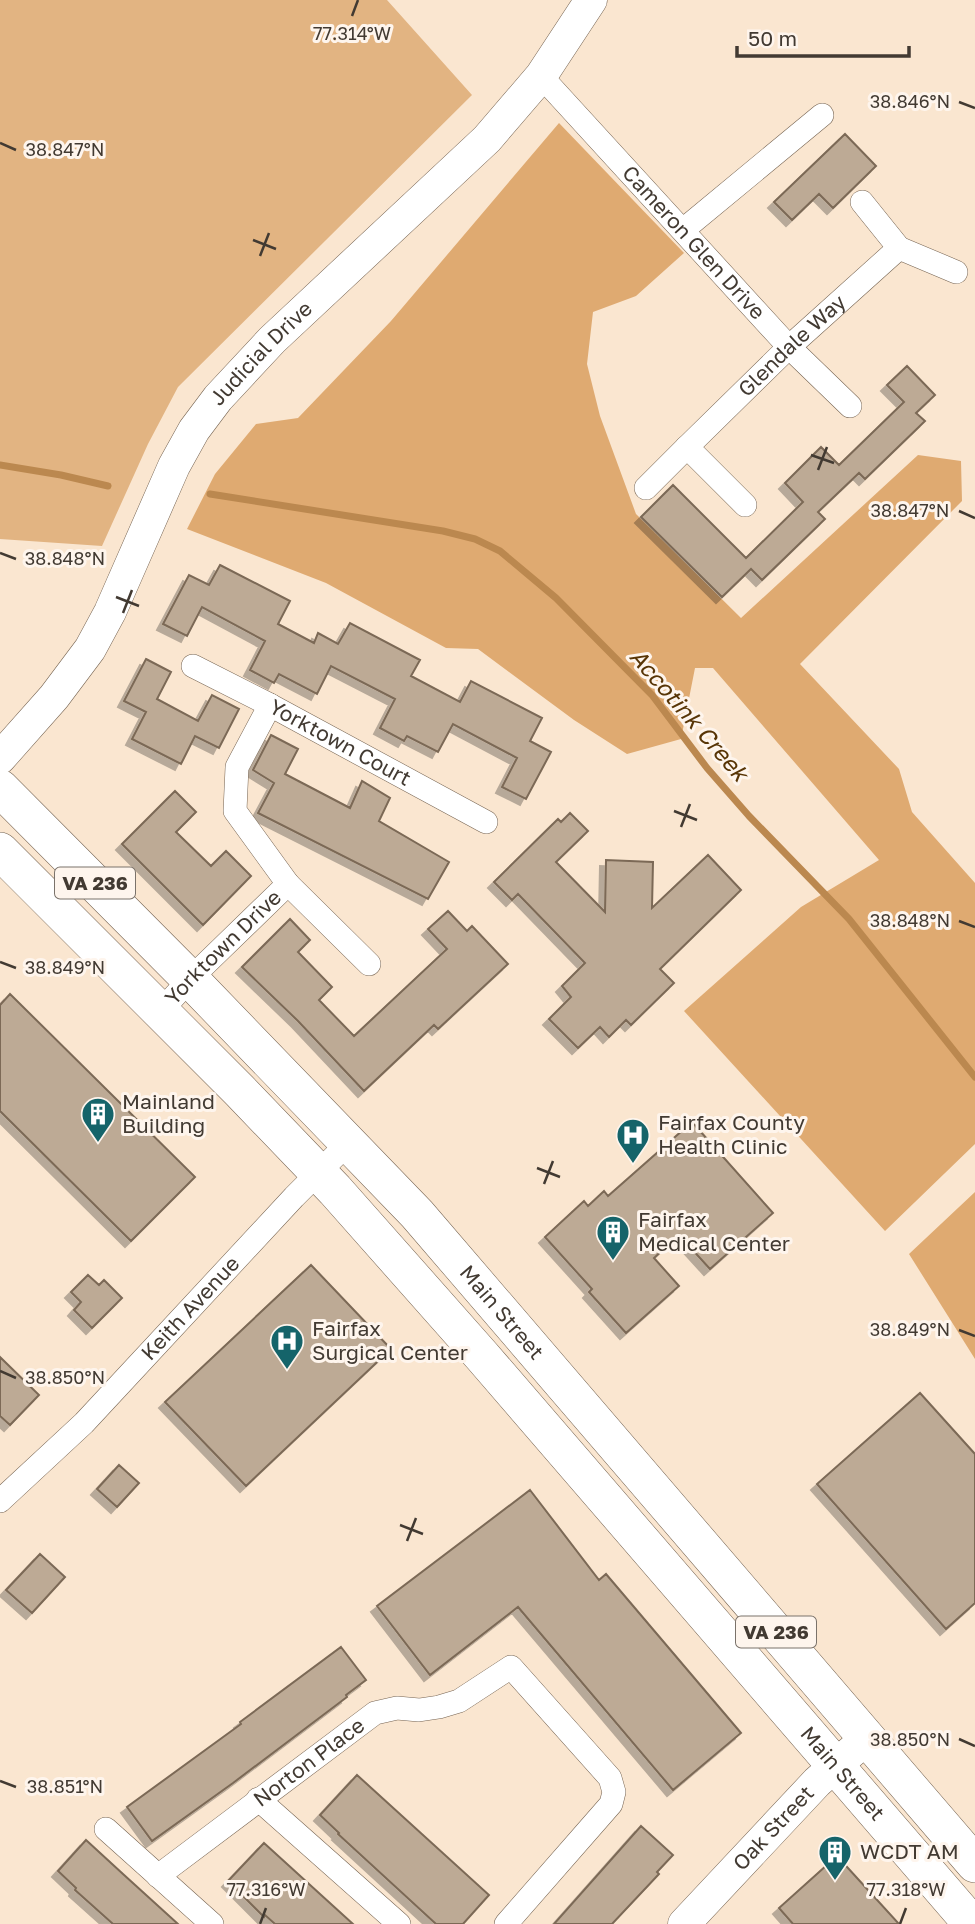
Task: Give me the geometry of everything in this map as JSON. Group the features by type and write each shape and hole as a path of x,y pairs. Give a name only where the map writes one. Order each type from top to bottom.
{"main road":[{"name":"Main Street","path":"0,788 349,1142 467,1272 975,1864"},
{"name":"Main Street","path":"0,851 319,1173 482,1356 972,1924"}],"street":[{"name":"Judicial Drive","path":"0,758 54,697 90,649 110,612 174,466 194,430 218,398 272,340 487,139 541,76 591,0"},
{"name":"Cameron Glen Drive","path":"541,76 789,347 850,406"},
{"path":"682,230 822,114"},
{"path":"862,202 899,248 956,272"},
{"name":"Glendale Way","path":"646,488 789,347 899,248"},
{"path":"687,447 745,505"},
{"name":"Yorktown Court","path":"193,666 486,822"},
{"name":"Yorktown Drive","path":"270,705 237,767 235,811 288,884 369,964"},
{"name":"Yorktown Drive","path":"161,1011 190,979 288,884"},
{"name":"Keith Avenue","path":"4,1490 83,1423 349,1142"},
{"name":"Norton Place","path":"158,1876 375,1713 397,1708 419,1710 459,1701 510,1667 610,1778 614,1792 611,1804 506,1924"},
{"name":"Oak Street","path":"684,1924 834,1765 867,1738"},
{"path":"258,1800 399,1924"},
{"path":"106,1829 212,1924"}],"shaded area":[{"path":"0,0 387,0 472,95 178,387 148,444 102,546 0,539"},
{"path":"559,123 684,253 636,296 593,312 587,364 600,416 636,514 741,618 918,455 961,461 962,501 800,664 899,769 912,812 975,883 975,1144 885,1231 684,1011 801,907 879,860 713,668 695,668 681,739 627,754 574,720 478,649 446,648 326,583 187,529 215,474 256,424 298,418 391,321"},
{"path":"975,1192 975,1359 909,1254"}],"building":[{"path":"845,134 876,166 833,208 819,194 792,220 774,202"},
{"path":"907,366 935,395 916,413 925,421 865,479 859,473 818,512 825,519 762,580 751,569 722,597 641,517 673,485 746,558 803,502 785,483 821,447 839,465 904,402 887,385"},
{"path":"220,565 290,601 278,624 314,643 318,633 338,644 350,623 420,660 411,676 460,702 471,681 542,718 530,741 551,752 526,799 502,787 517,758 453,724 438,752 407,736 404,741 380,728 395,699 331,666 317,694 279,674 274,683 250,670 265,641 202,607 187,636 163,624 189,575 209,585"},
{"path":"146,659 171,672 157,699 198,721 212,695 239,709 219,748 195,736 181,764 132,739 146,712 124,701"},
{"path":"271,735 298,749 285,774 350,808 362,781 390,798 379,821 449,862 428,899 258,813 274,783 253,770"},
{"path":"175,791 196,812 176,832 211,866 226,851 251,876 203,925 122,844"},
{"path":"570,813 588,831 556,862 605,912 606,860 653,862 652,908 708,855 741,890 660,969 674,983 631,1025 626,1020 609,1037 600,1027 578,1048 549,1019 571,997 562,986 585,963 518,894 512,900 494,882 558,819 561,822"},
{"path":"448,911 467,931 472,926 508,964 438,1029 434,1025 364,1091 242,967 290,919 310,940 298,952 332,987 319,1000 354,1036 447,949 428,929"},
{"name":"Mainland Building","path":"10,994 195,1177 131,1241 0,1111 0,1005"},
{"path":"692,1122 773,1213 710,1269 679,1235 654,1258 679,1286 626,1333 589,1292 592,1289 545,1237 584,1201 588,1206 604,1191 608,1196"},
{"path":"311,1265 391,1349 246,1486 165,1402"},
{"path":"88,1275 99,1285 104,1280 122,1298 92,1328 74,1310 81,1302 71,1292"},
{"path":"0,1357 39,1395 10,1425 0,1416"},
{"path":"920,1393 975,1454 975,1603 946,1629 817,1484"},
{"path":"119,1465 139,1483 117,1507 97,1489"},
{"path":"530,1490 599,1580 606,1574 741,1733 673,1790 518,1607 430,1675 377,1606"},
{"path":"40,1554 65,1577 32,1613 6,1590"},
{"path":"341,1647 366,1680 233,1783 152,1841 127,1807"},
{"path":"357,1775 489,1895 463,1924 436,1924 320,1815"},
{"path":"641,1826 673,1855 657,1872 659,1874 612,1924 554,1924"},
{"path":"86,1840 178,1924 113,1924 75,1890 58,1871"},
{"path":"264,1843 353,1924 275,1924 265,1915 264,1917 228,1881"},
{"name":"WCDT AM","path":"837,1856 899,1924 793,1924 779,1908"}],"waterway":[{"name":"Accotink Creek","path":"0,465 108,486"},
{"name":"Accotink Creek","path":"210,494 443,531 475,539 500,551 556,598 652,695 707,768 749,816 849,919 975,1077"}],"place":[{"name":"Mainland Building","path":"98,1144"},
{"name":"Fairfax County Health Clinic","path":"633,1165"},
{"name":"Fairfax Medical Center","path":"613,1262"},
{"name":"Fairfax Surgical Center","path":"287,1371"},
{"name":"WCDT AM","path":"835,1882"}]}
